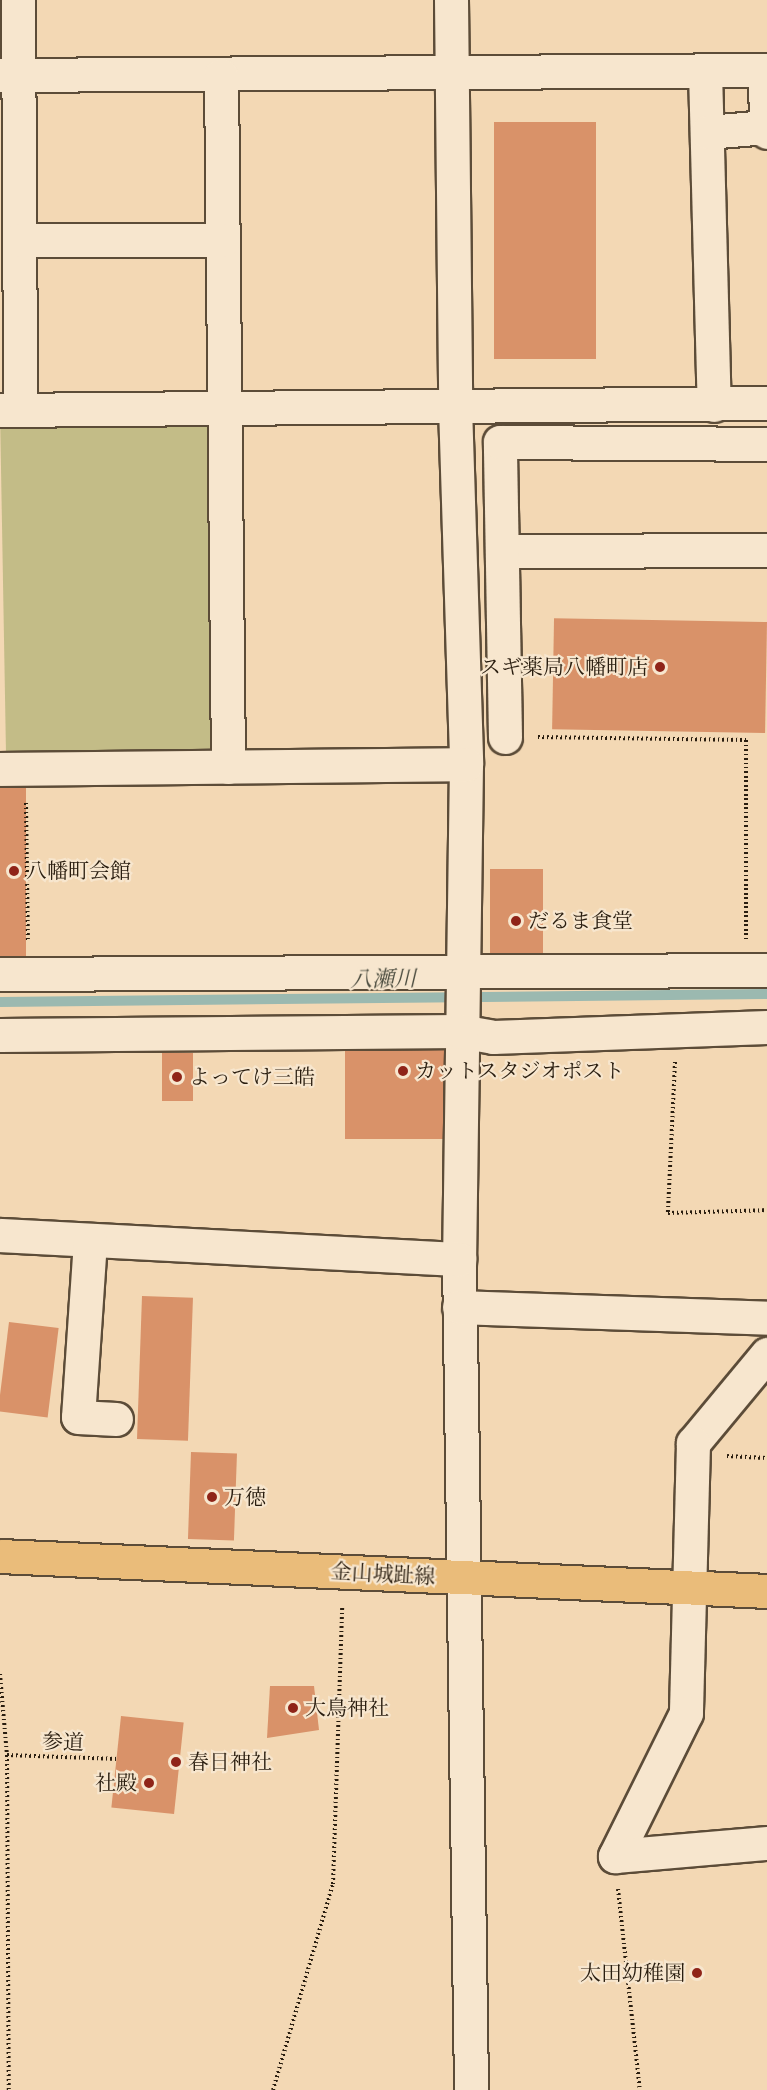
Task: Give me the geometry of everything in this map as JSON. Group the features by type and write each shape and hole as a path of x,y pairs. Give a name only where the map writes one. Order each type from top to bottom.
{"main road":[{"name":"金山城趾線","path":"0,1556 767,1591"}],"street":[{"path":"18,0 9,75 13,244 10,410 767,403"},
{"path":"451,0 455,406 466,764 460,1031 459,1307 471,2090"},
{"path":"9,75 451,74 766,70 767,132"},
{"path":"705,71 714,405"},
{"path":"221,75 228,767"},
{"path":"707,132 767,127"},
{"path":"13,244 223,240"},
{"path":"505,737 500,442 767,444"},
{"path":"502,551 767,550"},
{"path":"462,639 503,636"},
{"path":"13,769 466,764"},
{"path":"14,974 756,971"},
{"path":"0,1035 460,1031 493,1037 677,1028 767,1027"},
{"path":"0,1235 459,1259"},
{"path":"90,1241 78,1417 116,1419"},
{"path":"459,1307 767,1318"},
{"path":"615,1856 686,1713 693,1443 767,1354"},
{"path":"615,1856 767,1843"}],"path":[{"path":"505,737 746,740 756,971"},
{"path":"13,769 14,974"},
{"path":"677,1028 668,1213 767,1210"},
{"path":"693,1454 767,1458"},
{"path":"273,2090 333,1884 344,1572"},
{"path":"0,1674 7,1755 9,2090"},
{"name":"参道","path":"7,1755 118,1759"},
{"path":"615,1856 640,2090"}],"shaded area":[{"path":"224,408 230,767 6,771 0,412"}],"building":[{"path":"494,122 596,122 596,359 494,359"},
{"name":"スギ薬局八幡町店","path":"554,618 767,622 765,733 552,729"},
{"name":"八幡町会館","path":"0,769 26,769 26,974 0,974"},
{"name":"だるま食堂","path":"490,869 543,869 543,972 490,972"},
{"name":"カットスタジオポスト","path":"345,1031 460,1031 460,1139 345,1139"},
{"name":"よってけ三皓","path":"162,1053 193,1053 193,1101 162,1101"},
{"path":"142,1296 193,1298 188,1441 137,1439"},
{"path":"9,1322 59,1328 48,1417 0,1412"},
{"name":"万徳","path":"191,1452 237,1454 234,1541 188,1539"},
{"name":"大鳥神社","path":"270,1686 314,1686 319,1730 267,1738"},
{"name":"社殿","path":"121,1716 184,1723 174,1814 111,1807"}],"waterway":[{"name":"八瀬川","path":"0,1002 767,994"}],"place":[{"name":"スギ薬局八幡町店","path":"660,667"},
{"name":"八幡町会館","path":"14,871"},
{"name":"だるま食堂","path":"516,921"},
{"name":"カットスタジオポスト","path":"403,1071"},
{"name":"よってけ三皓","path":"177,1077"},
{"name":"万徳","path":"212,1497"},
{"name":"大鳥神社","path":"293,1708"},
{"name":"春日神社","path":"176,1762"},
{"name":"社殿","path":"149,1783"},
{"name":"太田幼稚園","path":"697,1973"}]}
